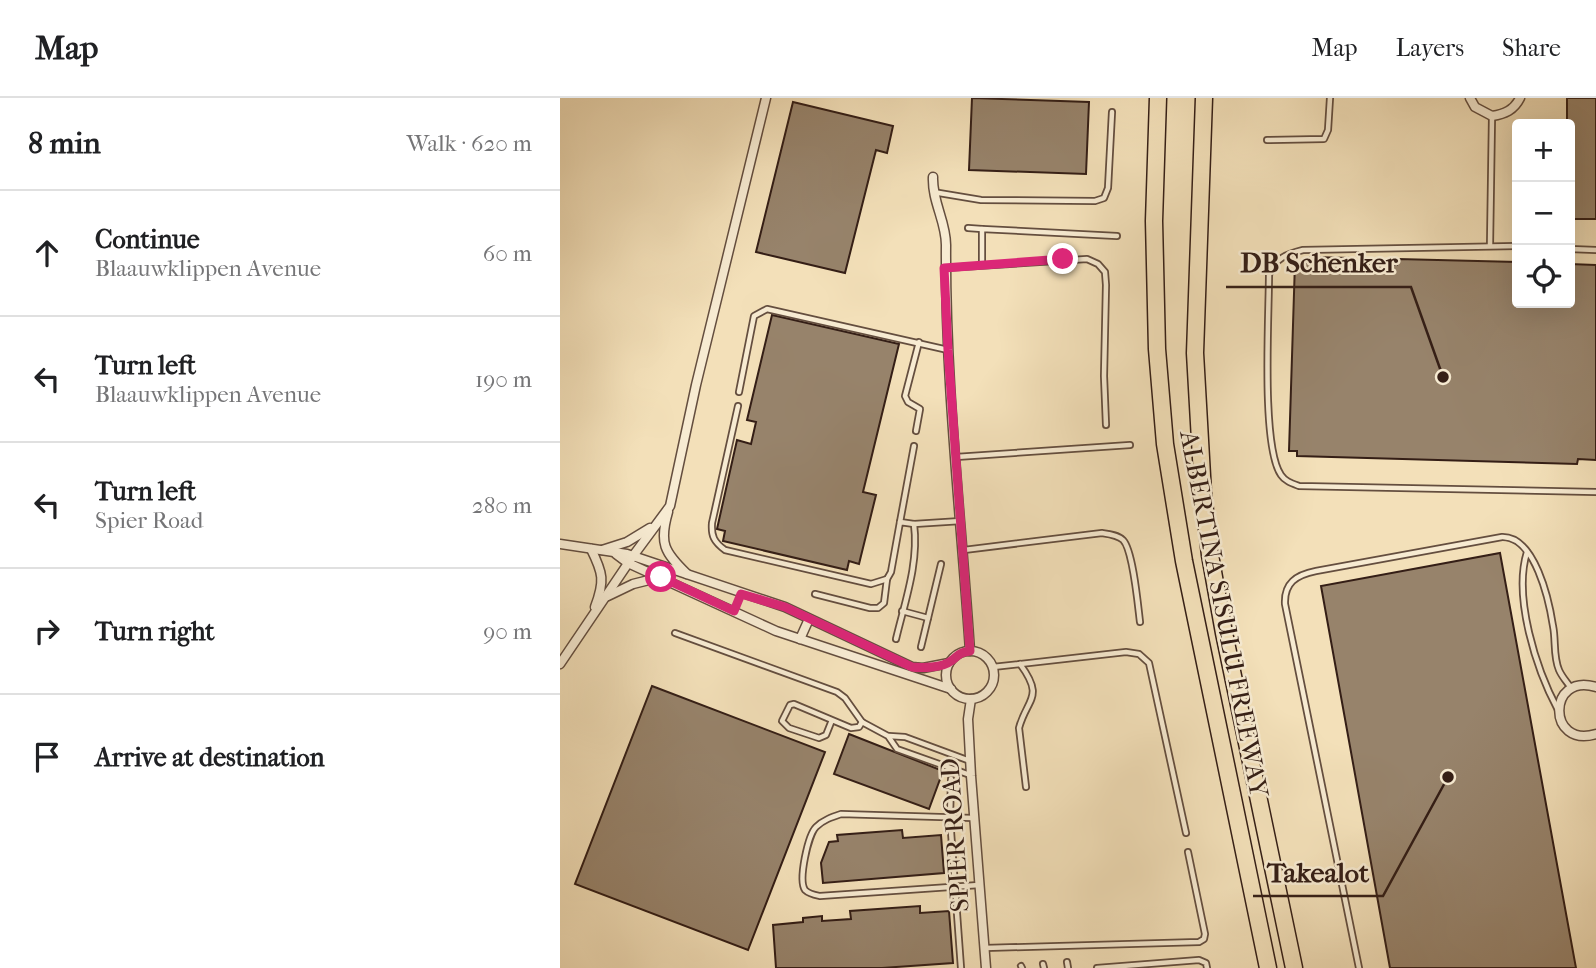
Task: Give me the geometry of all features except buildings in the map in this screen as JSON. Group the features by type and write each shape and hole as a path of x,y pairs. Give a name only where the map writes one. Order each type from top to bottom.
{"highway":[{"name":"ALBERTINA SISULU FREEWAY","path":"1158,98 1155,234 1157,349 1165,444 1184,561 1268,968"},
{"name":"ALBERTINA SISULU FREEWAY","path":"1204,98 1195,353 1203,493 1210,555 1224,633 1294,968"}],"street":[{"path":"690,577 664,547 662,537 766,98"},
{"path":"1470,98 1475,107 1492,116 1507,113 1520,98"},
{"path":"933,177 932,192 946,242 944,268 948,350 970,651"},
{"path":"560,664 654,525 670,506"},
{"path":"595,550 627,542 654,525"},
{"path":"560,544 616,554 785,607 901,664 923,668 949,663"},
{"path":"589,622 601,593 603,577 595,550"},
{"path":"631,559 661,577 800,639 950,689 963,698 978,697 990,689 993,667 984,655 970,651 958,654 949,663 946,676 950,689"},
{"path":"607,597 641,581 661,577"},
{"path":"734,611 741,594"},
{"path":"800,639 809,619"},
{"path":"1596,687 1587,684 1572,688 1564,694 1558,710 1564,727 1571,733 1579,736 1596,734"},
{"name":"SPIER ROAD","path":"971,699 968,719 971,776 986,968"}],"lane":[{"path":"1267,140 1324,139 1328,130 1330,98"},
{"path":"932,192 981,200 1100,200 1107,196 1108,192 1112,112"},
{"path":"1490,245 1492,116"},
{"path":"968,229 1117,236"},
{"path":"982,229 982,265"},
{"path":"1512,246 1303,250 1280,258 1273,264 1269,275 1269,429 1280,474 1288,482 1299,485 1596,492"},
{"path":"1575,249 1596,250"},
{"path":"944,268 1087,259 1098,264 1105,272 1106,425"},
{"path":"739,392 754,316 767,309 948,350"},
{"path":"916,431 921,413 905,396 919,342"},
{"path":"738,406 712,523 711,534 716,544 725,550 841,578 871,584 887,579"},
{"path":"956,457 1130,445"},
{"path":"815,594 870,608 878,608 884,603 914,446"},
{"path":"900,522 914,524 961,521"},
{"path":"896,639 914,561 914,524"},
{"path":"964,550 1102,533 1117,536 1123,540 1130,555 1140,622"},
{"path":"1359,968 1285,604 1286,588 1296,577 1305,573 1502,537 1516,539 1522,543 1535,565 1546,593 1554,628 1558,669 1572,688"},
{"path":"1527,552 1521,577 1525,607 1541,670 1558,710"},
{"path":"922,647 941,564"},
{"path":"902,611 928,618"},
{"path":"675,634 837,692 845,698 862,722 888,736 905,737 971,761"},
{"path":"993,667 1126,652 1145,658 1149,663 1186,833"},
{"path":"1020,664 1027,674 1033,692 1033,700 1019,728 1026,787"},
{"path":"832,720 826,735 819,738 789,728 782,721 790,705 794,704 856,728 862,722"},
{"path":"888,736 897,749 971,776"},
{"path":"951,779 950,818 961,968"},
{"path":"974,818 841,814 827,819 814,828 808,842 802,880 809,893 820,896 979,885"},
{"path":"985,948 1199,942 1204,939 1205,933 1188,852"},
{"path":"1097,968 1199,960 1206,962 1207,968"}],"place":[{"name":"DB Schenker","path":"1443,377"},
{"name":"Takealot","path":"1448,777"}],"route":[{"path":"661,577 734,611 741,594 785,607 912,667 923,668 949,663 958,654 970,651 944,268 1063,259"}]}
